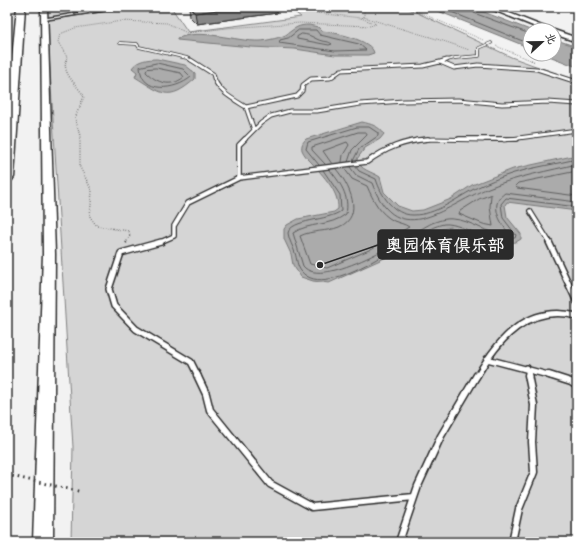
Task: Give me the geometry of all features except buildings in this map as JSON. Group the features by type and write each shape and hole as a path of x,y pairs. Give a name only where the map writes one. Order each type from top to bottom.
{"highway":[{"path":"7,177 20,7"}],"street":[{"path":"43,542 49,254 44,13 124,7"},
{"path":"489,7 528,22"},
{"path":"562,35 577,40"}],"lane":[{"path":"120,43 137,44 140,47 187,58 213,74 213,79 218,86 246,107 254,130"},
{"path":"246,107 257,102 297,96 302,91 303,85 307,80 330,78 341,70 423,66 455,58 479,56 478,52 480,48 491,43"},
{"path":"440,62 454,68 478,65 537,68 577,82"},
{"path":"239,178 239,145 271,116 290,111 317,111 381,102 451,100 502,104 548,102 577,104"},
{"path":"414,497 312,507 270,484 210,410 206,394 191,362 136,329 114,306 109,289 121,253 155,244 174,236 174,226 188,203 239,178 314,170 367,162 381,150 412,140 427,138 509,140 577,130"},
{"path":"530,211 550,243 577,302"},
{"path":"399,542 414,497 441,436 487,359 500,341 529,318 565,313 577,316"},
{"path":"487,359 527,368 571,382 577,386"},
{"path":"512,542 518,509 534,472 532,442 534,406 527,368"}],"path":[{"path":"121,253 130,236 129,231 124,228 95,226 91,221 89,206 92,191 82,175 79,165 80,138 75,117 77,109 84,101 84,96 77,85 68,76 65,64 67,57 58,45 60,34 76,28 122,22 167,23 187,33 227,28 300,23 370,26 376,24 362,18 318,13 299,7"},
{"path":"362,18 364,16 364,10 367,7"},
{"path":"364,16 398,29 443,40 478,52"},
{"path":"7,475 82,492"}],"shaded area":[{"path":"46,7 73,7 80,14 46,18"},
{"path":"136,7 171,7 188,32 301,17 288,7 405,7 522,62 577,81 577,542 71,542 73,447 47,20"}],"water":[{"path":"428,7 471,7 522,27 522,45"},
{"path":"309,25 318,27 322,31 343,35 367,44 372,48 374,53 368,55 335,55 295,49 251,47 177,40 196,34 250,41 262,41 285,35 297,27"},
{"path":"562,42 577,47 577,67 562,61"},
{"path":"157,59 185,65 195,73 195,79 178,91 165,93 158,91 135,77 137,72 132,68 134,65 143,60"},
{"path":"362,122 377,127 384,134 380,139 365,148 357,159 358,163 363,168 380,177 384,192 398,206 412,211 423,210 451,199 472,185 513,169 577,155 577,211 507,202 505,205 507,217 521,234 521,239 516,242 503,244 478,238 451,227 430,232 398,252 329,283 313,281 301,277 293,265 291,254 284,239 284,229 287,225 298,219 334,212 338,209 338,202 333,190 306,157 302,150 302,144 306,139"}],"place":[{"name":"奥园体育俱乐部","path":"320,265"}]}
